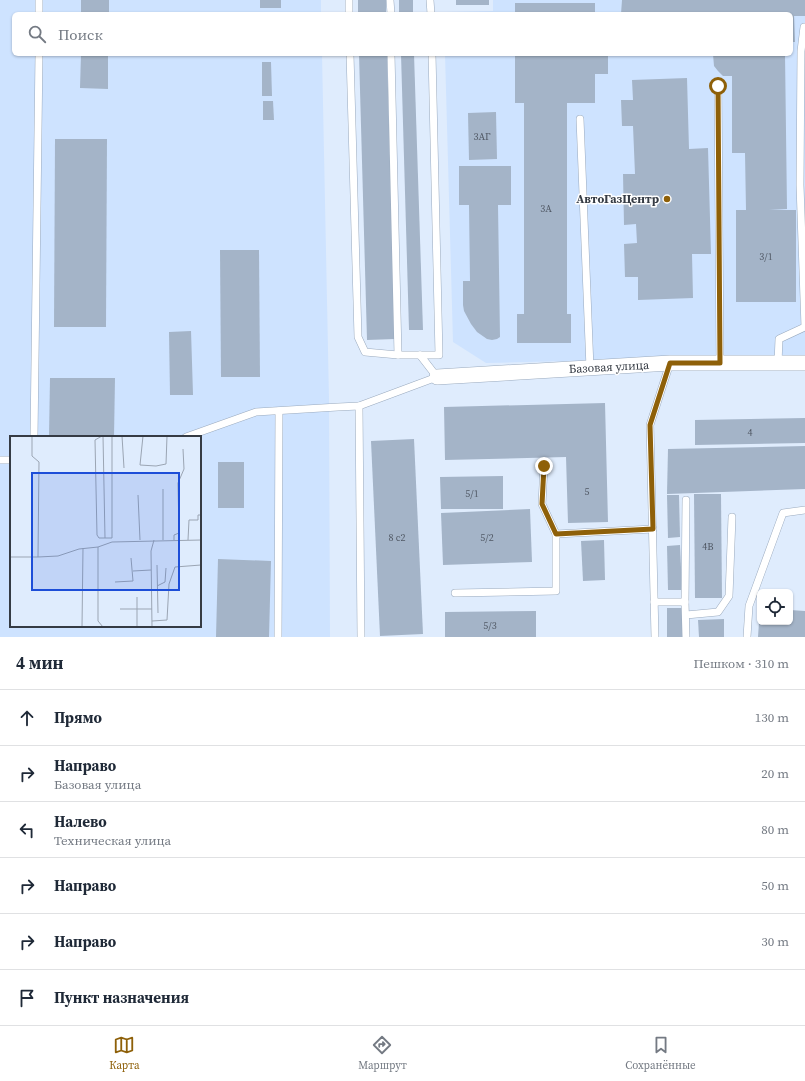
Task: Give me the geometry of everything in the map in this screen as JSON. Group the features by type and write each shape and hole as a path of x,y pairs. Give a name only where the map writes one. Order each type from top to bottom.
{"street":[{"name":"Базовая улица","path":"437,377 670,363 805,363"}],"lane":[{"path":"39,0 39,12"},
{"path":"349,0 349,12"},
{"path":"390,0 391,12"},
{"path":"430,0 431,12"},
{"path":"778,363 780,339 805,328 800,185 801,51 805,27"},
{"path":"34,436 39,56"},
{"path":"350,56 358,337 365,352 398,355 440,355 432,56"},
{"path":"391,56 398,355"},
{"path":"718,86 720,363"},
{"path":"580,119 590,368"},
{"path":"189,436 256,412 359,406 437,377 420,355"},
{"path":"655,637 650,425 670,363"},
{"path":"359,406 361,637"},
{"path":"278,637 279,410"},
{"path":"455,593 556,591 556,534 542,504 544,466"},
{"path":"686,500 686,637"},
{"path":"747,637 749,606 783,513 805,510"},
{"path":"686,615 718,612 730,596 732,517"},
{"path":"556,534 653,529"},
{"path":"654,602 685,602"}],"shaded area":[{"path":"0,0 321,0 321,12 12,12 12,56 322,56 329,399 330,637 0,637"},
{"path":"493,0 805,0 805,355 486,363 453,342 445,56 793,56 793,12 444,12 493,11"}],"building":[{"path":"81,0 109,0 109,12 81,12"},
{"path":"260,0 281,0 281,8 260,8"},
{"path":"358,0 386,0 386,12 358,12"},
{"path":"399,0 413,0 413,12 399,12"},
{"path":"456,0 489,0 489,5 456,5"},
{"path":"622,0 805,0 805,16 794,16 795,42 793,42 793,12 621,12"},
{"path":"515,3 595,3 595,12 515,12"},
{"path":"81,56 108,56 108,89 80,88"},
{"path":"359,56 387,56 395,339 367,340"},
{"path":"401,56 414,56 423,330 409,330"},
{"path":"515,56 608,56 608,74 595,74 595,103 567,103 567,314 571,314 571,343 517,343 517,314 524,314 524,103 515,103"},
{"path":"713,56 785,56 787,209 769,210 796,210 796,302 736,302 736,210 746,210 745,153 732,153 732,76 723,76 714,66"},
{"path":"262,62 271,62 272,96 262,96"},
{"name":"АвтоГазЦентр","path":"687,78 689,149 708,148 711,254 692,254 693,298 638,300 638,277 625,277 624,244 637,243 636,224 624,225 623,174 635,174 633,126 622,126 621,100 633,100 632,80"},
{"path":"263,101 273,101 274,120 263,120"},
{"path":"496,112 497,159 469,160 468,113"},
{"path":"55,139 107,139 106,327 54,327"},
{"path":"459,166 511,166 511,205 498,205 500,337 497,339 487,339 477,332 464,311 463,281 470,281 469,205 459,205"},
{"path":"220,250 259,250 260,377 221,377"},
{"path":"191,331 193,395 170,395 169,332"},
{"path":"50,378 115,378 114,436 49,436"},
{"path":"605,403 608,522 568,523 566,457 445,460 444,407"},
{"path":"805,418 805,443 695,445 695,420"},
{"path":"414,439 423,634 380,636 371,441"},
{"path":"805,446 805,489 667,494 668,449"},
{"path":"218,462 244,462 244,508 218,508"},
{"path":"503,476 503,509 441,509 440,477"},
{"path":"694,494 721,494 722,598 695,598"},
{"path":"667,495 679,495 680,537 668,538"},
{"path":"530,509 532,562 443,565 441,513"},
{"path":"604,540 605,580 583,581 581,541"},
{"path":"680,545 682,590 668,590 667,546"},
{"path":"218,559 271,561 269,637 216,637"},
{"path":"667,608 682,608 682,637 667,637"},
{"path":"793,610 805,611 805,637 758,637 759,625 793,625"},
{"path":"536,611 536,637 445,637 445,612"},
{"path":"724,619 724,637 699,637 698,620"}],"place":[{"name":"АвтоГазЦентр","path":"667,199"}],"route":[{"path":"544,466 542,504 556,534 653,529 650,425 670,363 720,363 718,86"}]}
